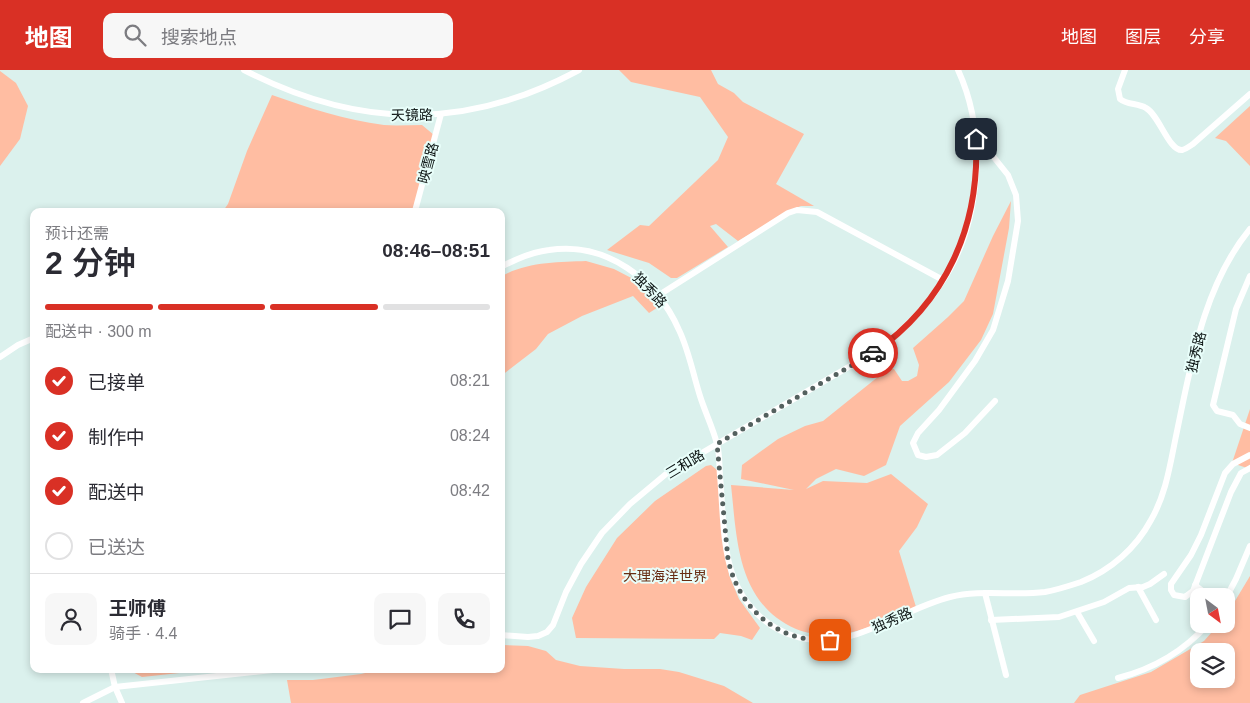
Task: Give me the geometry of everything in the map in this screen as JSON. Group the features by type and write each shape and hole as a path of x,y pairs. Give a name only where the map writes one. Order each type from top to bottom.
{"street":[{"name":"天镜路","path":"244,70 290,91 335,106 384,115 420,116 476,109 512,99 549,85 579,70"},
{"name":"三和路","path":"505,635 528,637 538,636 547,632 553,625 566,592 581,564 602,533 630,504 666,474 855,364 890,340 921,311 943,280 962,241 975,187 976,147 973,118 958,70"},
{"path":"1125,70 1118,89 1120,99 1152,112 1170,140 1178,149 1183,150 1193,144 1250,94"},
{"name":"映雪路","path":"416,208 441,114"},
{"path":"976,147 992,156 1008,175 1016,195 1018,222 1008,281 993,330 975,361 939,410 918,433 913,443 918,456 937,455 965,434 995,401"},
{"path":"659,295 765,226 797,210 818,212 943,280"},
{"name":"独秀路","path":"505,265 542,251 561,249 581,250 602,256 628,268 641,277 659,295 673,316 684,340 717,444 726,546 732,574 740,591 749,606 776,629 791,636 826,641 863,633 944,599 984,592 1044,592 1078,583 1113,564 1130,549 1145,530 1159,505 1167,482 1188,382 1208,307 1228,261 1250,229"},
{"path":"1250,276 1236,309 1213,405 1217,411 1233,415 1240,424 1250,428"},
{"path":"0,357 30,340"},
{"path":"1250,455 1233,464 1225,473 1201,535 1170,587 1174,595 1180,597 1190,594 1231,492 1241,473 1250,468"},
{"path":"1231,588 1250,546"},
{"path":"991,620 1048,619 1076,612 1104,602 1128,588 1150,584 1164,574"},
{"path":"1195,585 1199,588"},
{"path":"1138,587 1156,620"},
{"path":"984,592 1006,675"},
{"path":"1076,612 1094,641"},
{"path":"1118,678 1134,674 1160,662 1198,633"},
{"path":"112,673 115,687 122,703"},
{"path":"83,703 115,687 245,673"}],"green space":[{"path":"619,70 711,70 718,84 734,93 743,102 804,134 776,184 814,206 801,206 793,209 738,241 716,224 710,226 728,247 677,278 671,278 649,263 607,250 640,225 649,226 718,160 728,137 700,97 631,82"},
{"path":"0,71 16,83 28,106 20,139 0,166"},
{"path":"272,95 313,109 355,120 384,125 422,125 434,135 415,208 225,208 247,151"},
{"path":"1250,106 1250,166 1226,141 1215,138"},
{"path":"1011,201 1009,228 993,314 981,340 949,382 900,426 886,465 864,476 836,469 816,479 806,489 823,481 867,483 891,474 928,504 917,527 899,551 916,607 875,625 842,635 822,635 796,629 777,618 762,603 751,587 739,548 731,485 794,490 741,479 742,465 778,439 805,426 823,421 889,368 894,369 902,381 908,381 917,376 919,365 913,348 964,301"},
{"path":"586,261 614,269 641,283 663,304 649,313 633,296 582,316 548,334 536,349 505,373 505,275 520,268"},
{"path":"1250,409 1250,469 1232,463"},
{"name":"大理海洋世界","path":"711,465 717,470 729,575 739,599 760,628 752,640 741,636 720,633 714,639 576,638 572,618 586,587 617,538 655,501 706,466"},
{"path":"1250,576 1250,703 1074,703 1080,695 1151,672 1190,649 1190,688 1235,688 1235,643 1201,643 1211,633 1235,633 1235,601"},
{"path":"505,645 528,646 546,651 556,660 580,666 660,669 679,672 724,686 753,703 291,703 287,680 313,680 361,674 505,673"},
{"path":"134,673 180,673 142,677"}],"way so far":[{"path":"830,640 813,640 791,636 776,629 757,615 737,587 728,559 717,444 873,353"}],"route":[{"path":"873,353 904,328 921,311 949,270 962,241 970,212 977,163 976,139"}]}
